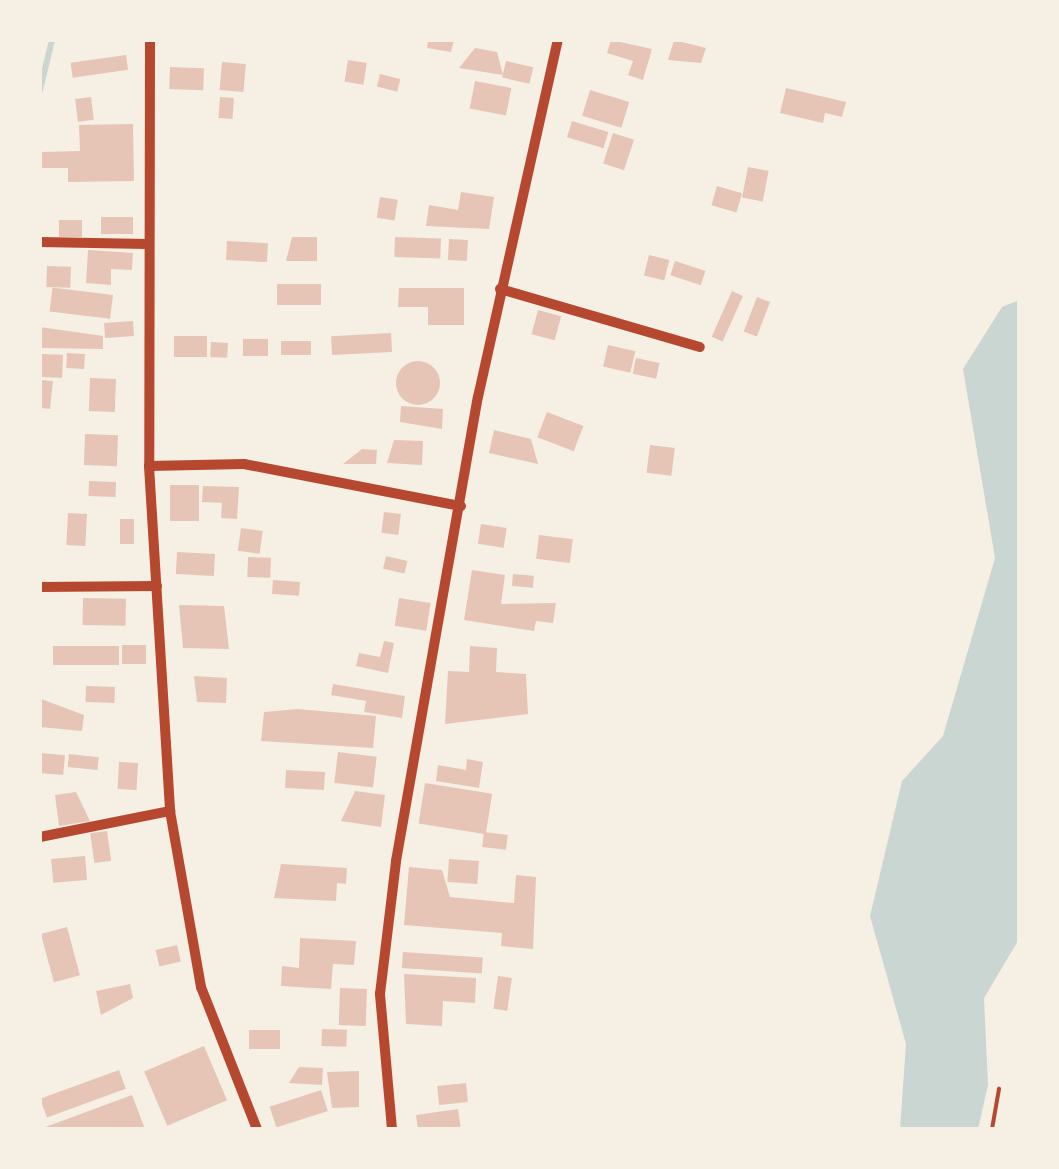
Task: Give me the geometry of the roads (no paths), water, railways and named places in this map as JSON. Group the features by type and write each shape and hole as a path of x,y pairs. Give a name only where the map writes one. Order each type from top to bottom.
{"street":[{"path":"150,40 149,466 170,810 201,987 256,1129"},
{"path":"392,1129 380,1069 388,920 500,289 558,40"},
{"path":"40,242 147,244"},
{"path":"500,289 700,346"},
{"path":"149,466 244,464 461,506"},
{"path":"40,587 157,586"},
{"path":"40,836 170,810"}],"waterway":[{"path":"40,90 52,40"}]}
